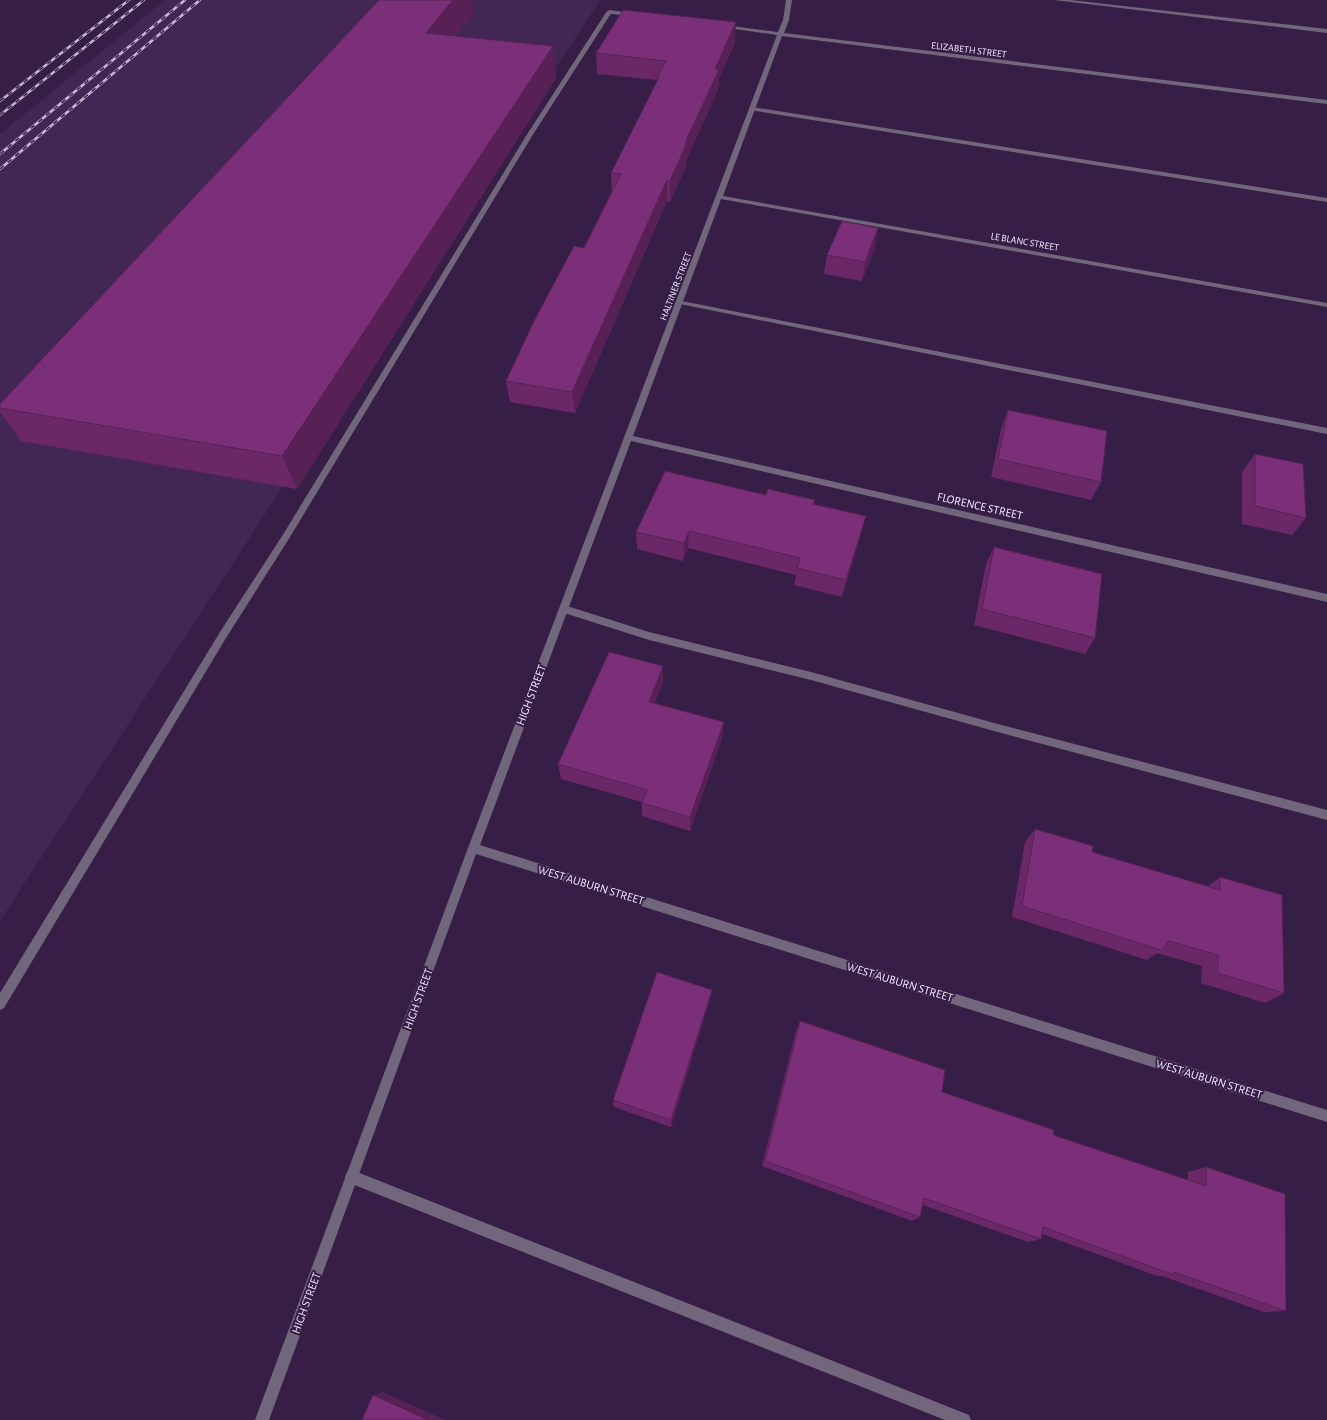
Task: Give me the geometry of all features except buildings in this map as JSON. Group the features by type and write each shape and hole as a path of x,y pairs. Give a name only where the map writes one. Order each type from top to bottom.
{"street":[{"name":"HALTINER STREET","path":"575,578 786,20 789,0"},
{"path":"1057,0 1327,31"},
{"path":"0,1004 223,635 287,535 327,467 479,220 528,136 609,12 640,16"},
{"name":"ELIZABETH STREET","path":"718,27 1327,102"},
{"path":"752,109 1327,200"},
{"name":"LE BLANC STREET","path":"719,197 1327,305"},
{"path":"680,302 1327,431"},
{"name":"FLORENCE STREET","path":"628,438 1327,598"},
{"name":"HIGH STREET","path":"262,1420 575,578"},
{"path":"564,609 649,636 811,676 994,727 1327,815"},
{"name":"WEST AUBURN STREET","path":"474,848 1327,1116"},
{"path":"352,1177 964,1420"}],"shaded area":[{"path":"165,0 600,0 0,921 0,134"}],"railway":[{"path":"0,101 129,0"},
{"path":"0,115 144,0"},
{"path":"0,154 185,0"},
{"path":"0,169 200,0"}]}
